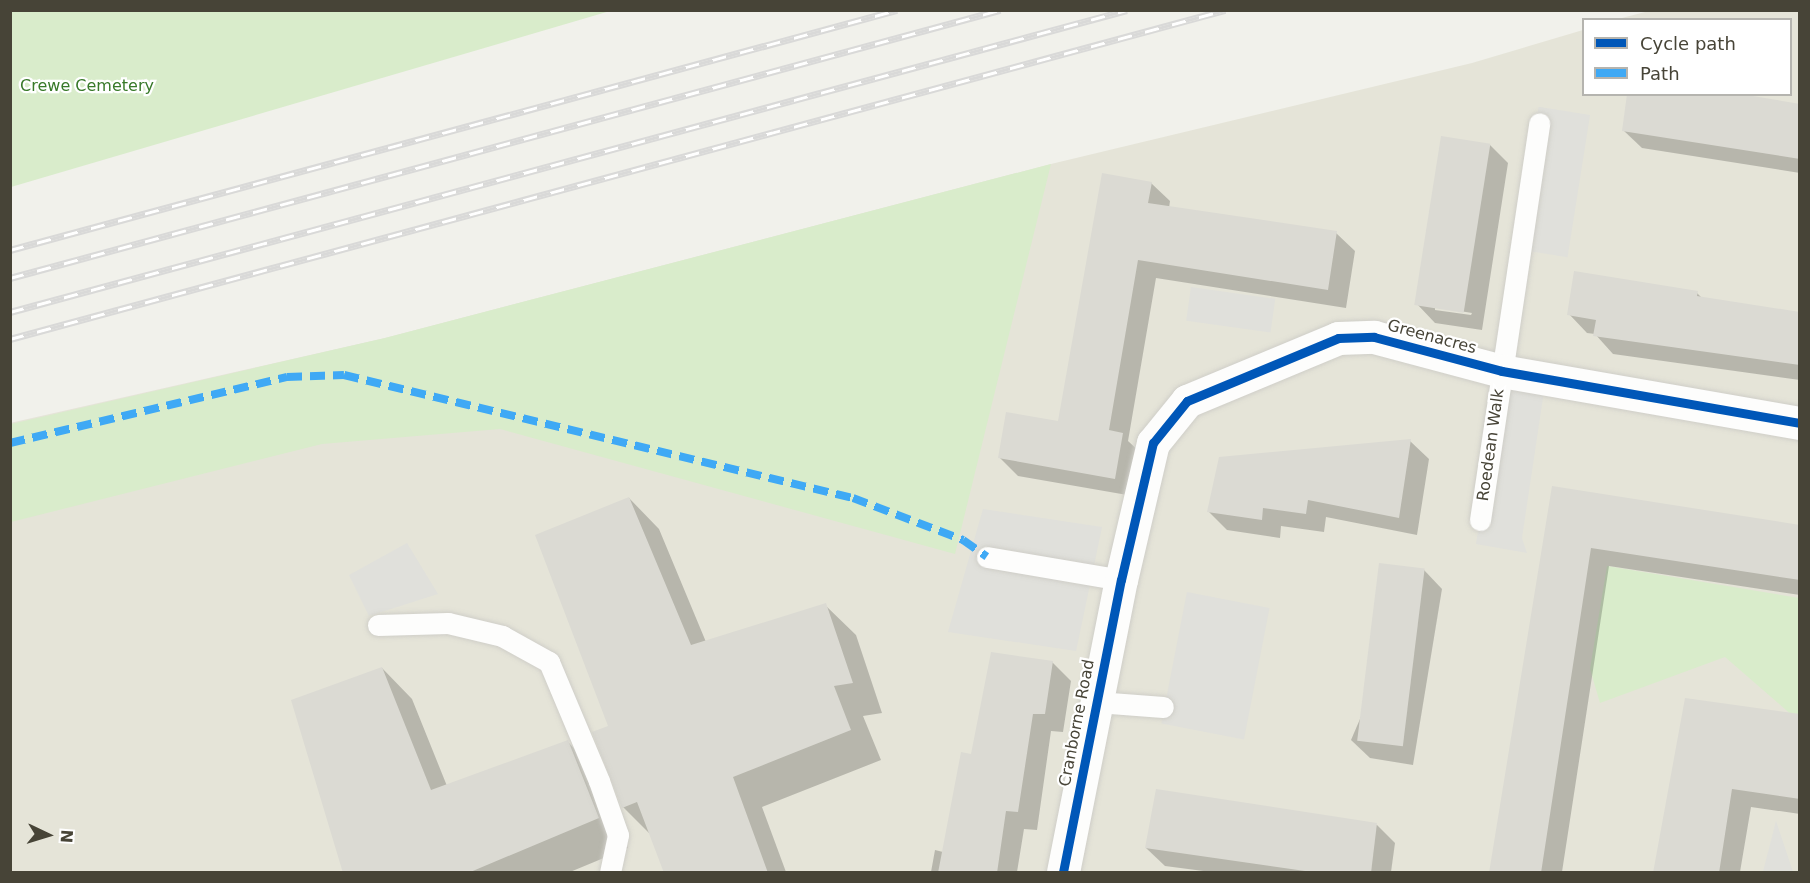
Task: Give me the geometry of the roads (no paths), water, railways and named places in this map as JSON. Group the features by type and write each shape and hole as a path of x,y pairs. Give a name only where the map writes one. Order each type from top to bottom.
{"street":[{"name":"Greenacres","path":"1121,580 1153,443 1187,401 1338,338 1374,337 1502,371 1800,423"},
{"name":"Cranborne Road","path":"1063,873 1121,580"}],"lane":[{"path":"1502,371 1539,123"},
{"name":"Roedean Walk","path":"1480,520 1502,371"},
{"path":"987,556 1121,580"},
{"path":"378,625 448,623 502,636 549,663 618,835 610,873"},
{"path":"1097,702 1163,707"}],"railway":[{"path":"10,250 897,10"},
{"path":"10,278 1000,10"},
{"path":"10,312 1127,10"},
{"path":"10,339 1225,10"}],"park label":[{"name":"Crewe Cemetery","path":"87,86"}]}
